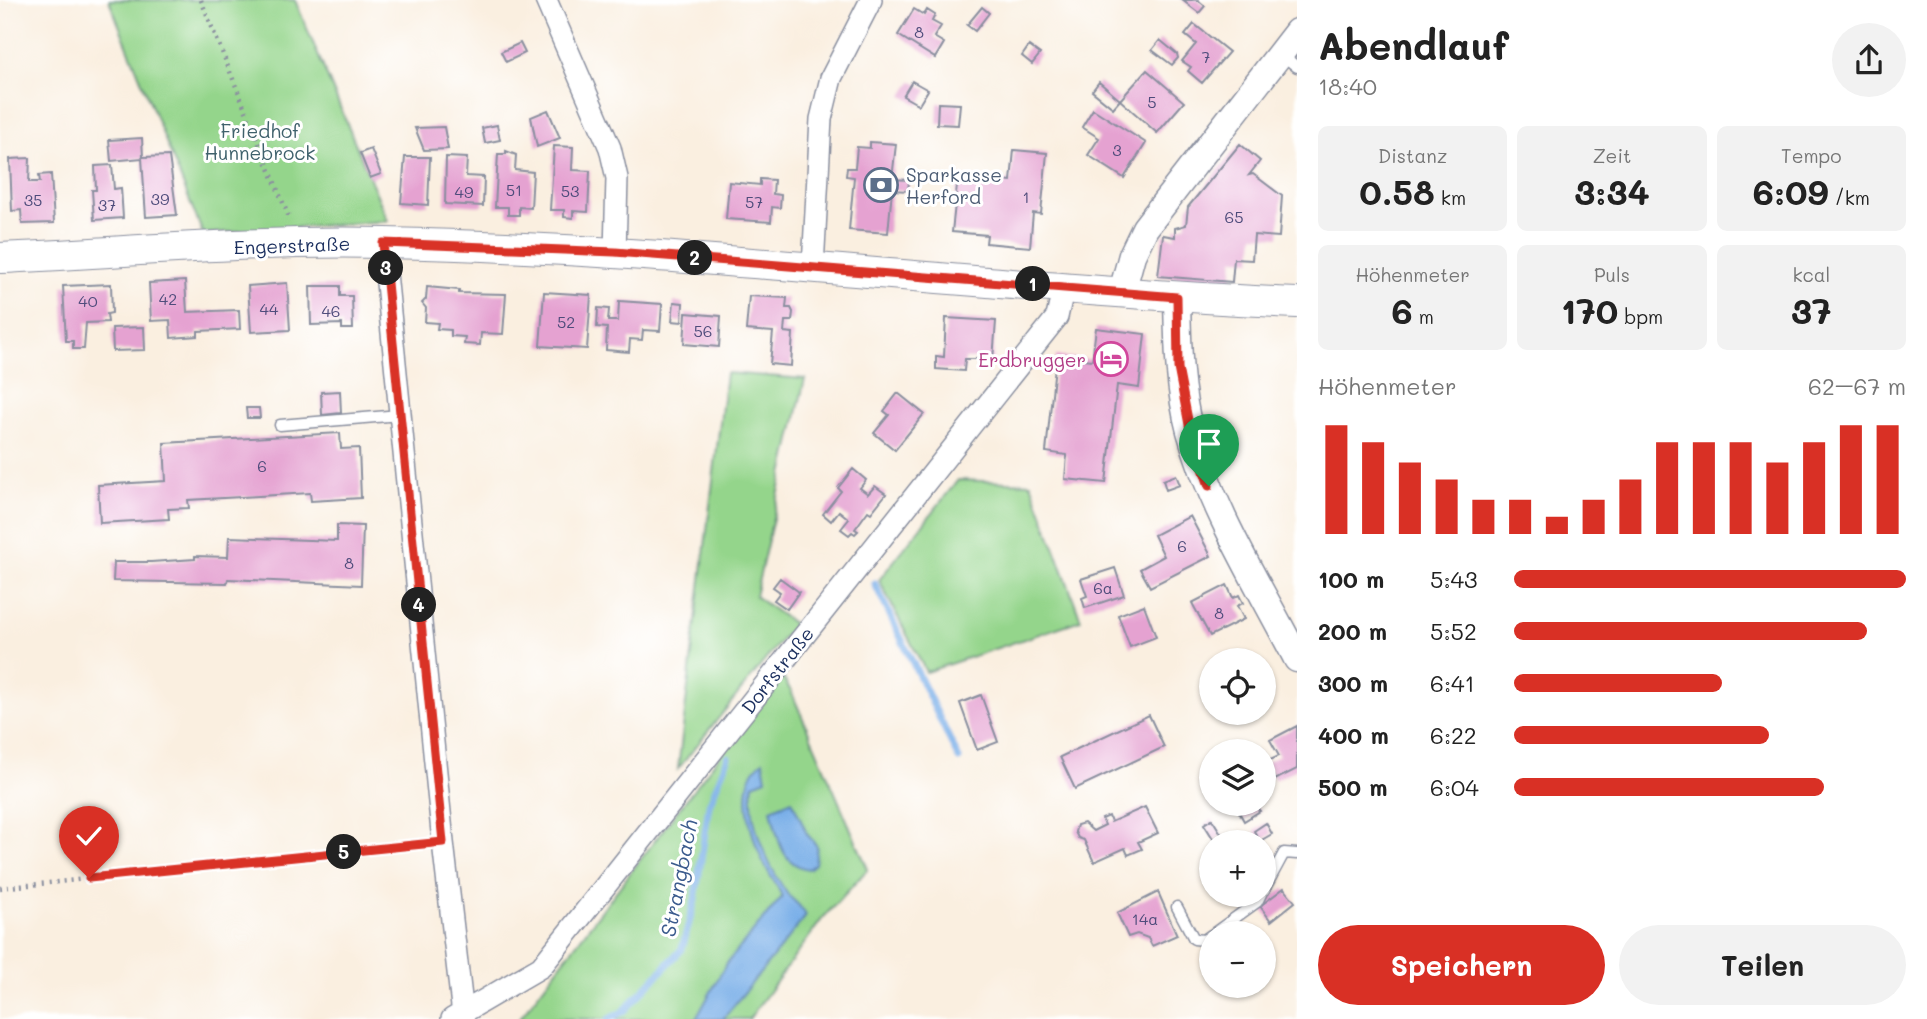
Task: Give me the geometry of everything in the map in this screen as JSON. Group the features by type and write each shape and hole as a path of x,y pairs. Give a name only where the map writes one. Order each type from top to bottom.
{"main road":[{"name":"Engerstraße","path":"0,258 300,244 383,243 615,252 1177,297 1297,303"}],"street":[{"path":"546,0 610,148 617,178 615,252"},
{"path":"813,267 821,119 831,78 871,0"},
{"path":"1122,292 1132,256 1145,228 1289,60 1297,32"},
{"path":"383,243 458,1017"},
{"name":"Dorfstraße","path":"458,1017 541,967 1057,317 1064,286"},
{"path":"1177,297 1178,368 1197,452 1209,486 1297,659"}],"lane":[{"path":"281,425 401,415"},
{"path":"1276,867 1284,853 1297,854"},
{"path":"1177,906 1194,939 1199,940"},
{"path":"1231,921 1250,907"}],"path":[{"path":"201,0 300,244"},
{"path":"0,888 443,842"}],"green space":[{"name":"Friedhof Hunnebrock","path":"109,0 295,0 388,221 203,234"},
{"path":"726,373 805,379 755,596 794,624 678,769"},
{"path":"958,480 1031,483 1081,620 926,672 879,580"},
{"path":"781,675 791,691 868,869 823,918 749,1019 519,1019"}],"water":[{"path":"763,761 766,779 753,784 756,826 765,854 779,880 806,916 723,1019 696,1019 726,964 782,897 757,847 748,815 749,784 754,771"},
{"path":"792,800 807,834 817,846 815,864 809,869 799,867 786,855 775,828 771,809"}],"building":[{"path":"1182,0 1198,0 1205,6 1199,13"},
{"path":"982,7 989,13 975,31 967,25"},
{"path":"914,9 924,15 927,10 935,15 932,21 941,26 934,37 944,43 935,58 898,35"},
{"path":"1194,24 1229,52 1202,83 1188,71 1191,67 1182,61 1196,44 1185,35"},
{"path":"1160,40 1177,54 1178,58 1172,65 1152,50"},
{"path":"520,43 525,53 506,62 501,52"},
{"path":"1029,46 1040,54 1032,64 1022,56"},
{"path":"1147,70 1184,102 1157,133 1120,100"},
{"path":"912,81 928,90 919,105 903,96"},
{"path":"1099,82 1120,100 1113,108 1092,91"},
{"path":"938,103 960,104 958,125 937,124"},
{"path":"1093,109 1146,143 1124,178 1088,155 1099,138 1082,127"},
{"path":"548,110 560,138 537,147 531,117"},
{"path":"497,125 500,140 485,143 482,128"},
{"path":"444,127 448,149 424,150 415,128"},
{"path":"142,138 143,157 169,156 177,215 146,217 142,158 111,161 109,140"},
{"name":"Sparkasse Herford","path":"870,142 896,144 892,179 909,180 908,191 892,190 888,233 849,230 854,177 846,176 847,168 855,168 857,147 870,148"},
{"path":"1240,144 1260,161 1249,175 1253,174 1282,196 1279,237 1254,235 1252,260 1234,259 1232,282 1158,276 1163,235 1175,237 1175,228 1186,225 1188,207"},
{"path":"554,146 573,147 572,170 590,171 588,212 573,211 573,218 564,217 564,210 550,210"},
{"path":"371,149 381,174 370,178 360,153"},
{"path":"1014,150 1047,153 1041,214 1033,213 1030,247 986,243 987,235 952,232 958,176 1011,181"},
{"path":"506,151 516,155 515,170 533,172 531,208 519,207 519,215 508,215 508,207 495,207 498,154 506,154"},
{"path":"405,157 430,157 428,205 401,203"},
{"path":"446,157 467,158 466,176 484,177 483,206 445,204"},
{"path":"30,158 29,182 40,182 39,175 51,174 54,223 22,224 21,210 12,211 10,159"},
{"path":"112,165 114,189 121,188 123,218 94,220 92,190 96,190 95,166"},
{"path":"760,179 774,180 773,194 781,195 780,208 772,207 771,222 726,219 729,182 760,185"},
{"path":"185,281 187,312 239,310 240,329 198,331 198,336 171,338 170,320 151,321 149,283"},
{"path":"287,283 290,330 251,332 248,286"},
{"path":"111,284 112,313 107,314 108,322 86,323 84,349 73,349 73,341 66,341 63,286"},
{"path":"310,286 340,286 340,296 352,296 353,329 342,329 342,324 311,325"},
{"path":"427,287 459,290 459,293 506,294 503,334 481,333 480,345 464,344 465,337 451,336 451,330 437,329 438,323 425,322 426,308 422,303 426,299"},
{"path":"544,292 591,295 587,349 540,346"},
{"path":"749,296 787,298 786,308 791,308 793,312 792,321 785,321 784,332 793,333 791,366 770,364 773,332 746,330"},
{"path":"619,301 662,304 660,331 643,330 642,340 630,339 629,352 606,350 607,328 597,327 598,308 609,309 608,321 618,321"},
{"path":"674,302 683,303 682,322 672,321"},
{"path":"686,313 721,316 719,347 684,344"},
{"path":"946,318 996,321 993,360 987,359 987,364 978,364 979,359 965,359 964,371 936,369 936,356 944,357"},
{"path":"144,327 145,350 113,351 112,328"},
{"path":"1096,328 1145,334 1139,388 1117,385 1106,483 1065,479 1067,455 1046,452 1056,356 1092,360"},
{"path":"340,391 341,413 322,415 321,392"},
{"path":"898,393 924,414 895,450 874,433 889,415 884,411"},
{"path":"246,408 259,408 260,418 247,418"},
{"path":"340,433 341,449 359,448 361,498 311,501 310,493 188,500 189,508 168,509 169,519 100,523 98,485 166,481 164,443"},
{"path":"853,469 866,480 860,488 868,494 875,486 886,494 871,513 868,511 855,529 858,531 849,535 841,529 849,519 839,511 831,521 823,514 841,491 838,488"},
{"path":"1176,475 1180,485 1166,490 1163,480"},
{"path":"1190,516 1211,556 1150,587 1140,569 1164,556 1154,535"},
{"path":"337,525 363,526 361,585 228,579 227,583 113,581 114,562 195,559 195,556 228,557 229,537 337,541"},
{"path":"1115,568 1124,595 1085,608 1082,598 1087,596 1081,579"},
{"path":"780,578 799,592 787,609 774,600 780,592 773,587"},
{"path":"1227,585 1233,598 1239,595 1243,603 1237,606 1244,619 1210,636 1192,603"},
{"path":"1144,605 1156,637 1130,647 1118,615"},
{"path":"981,695 998,742 977,750 960,703"},
{"path":"1149,715 1164,747 1075,789 1060,757"},
{"path":"1297,726 1297,769 1276,780 1276,757 1279,756 1276,739 1272,739"},
{"path":"1145,807 1158,833 1138,842 1142,849 1128,855 1125,848 1094,862 1084,840 1078,838 1075,832 1077,825 1084,823 1093,831 1105,825 1102,819 1109,816 1111,822"},
{"path":"1212,819 1219,830 1208,830 1204,824"},
{"path":"1266,823 1270,830 1256,830"},
{"path":"1284,888 1295,902 1271,921 1261,907 1276,907 1276,894"},
{"path":"1158,892 1177,935 1152,946 1148,938 1137,934 1128,937 1117,913"}],"waterway":[{"path":"875,584 959,759"},
{"name":"Strangbach","path":"609,1019 624,1011 682,949 695,900 709,805 728,757"}],"place":[{"name":"Sparkasse Herford","path":"881,185"},
{"name":"Erdbrugger","path":"1111,359"}],"route":[{"path":"89,878 443,842 383,243 615,252 1177,297 1178,368 1190,430 1209,486"}]}
